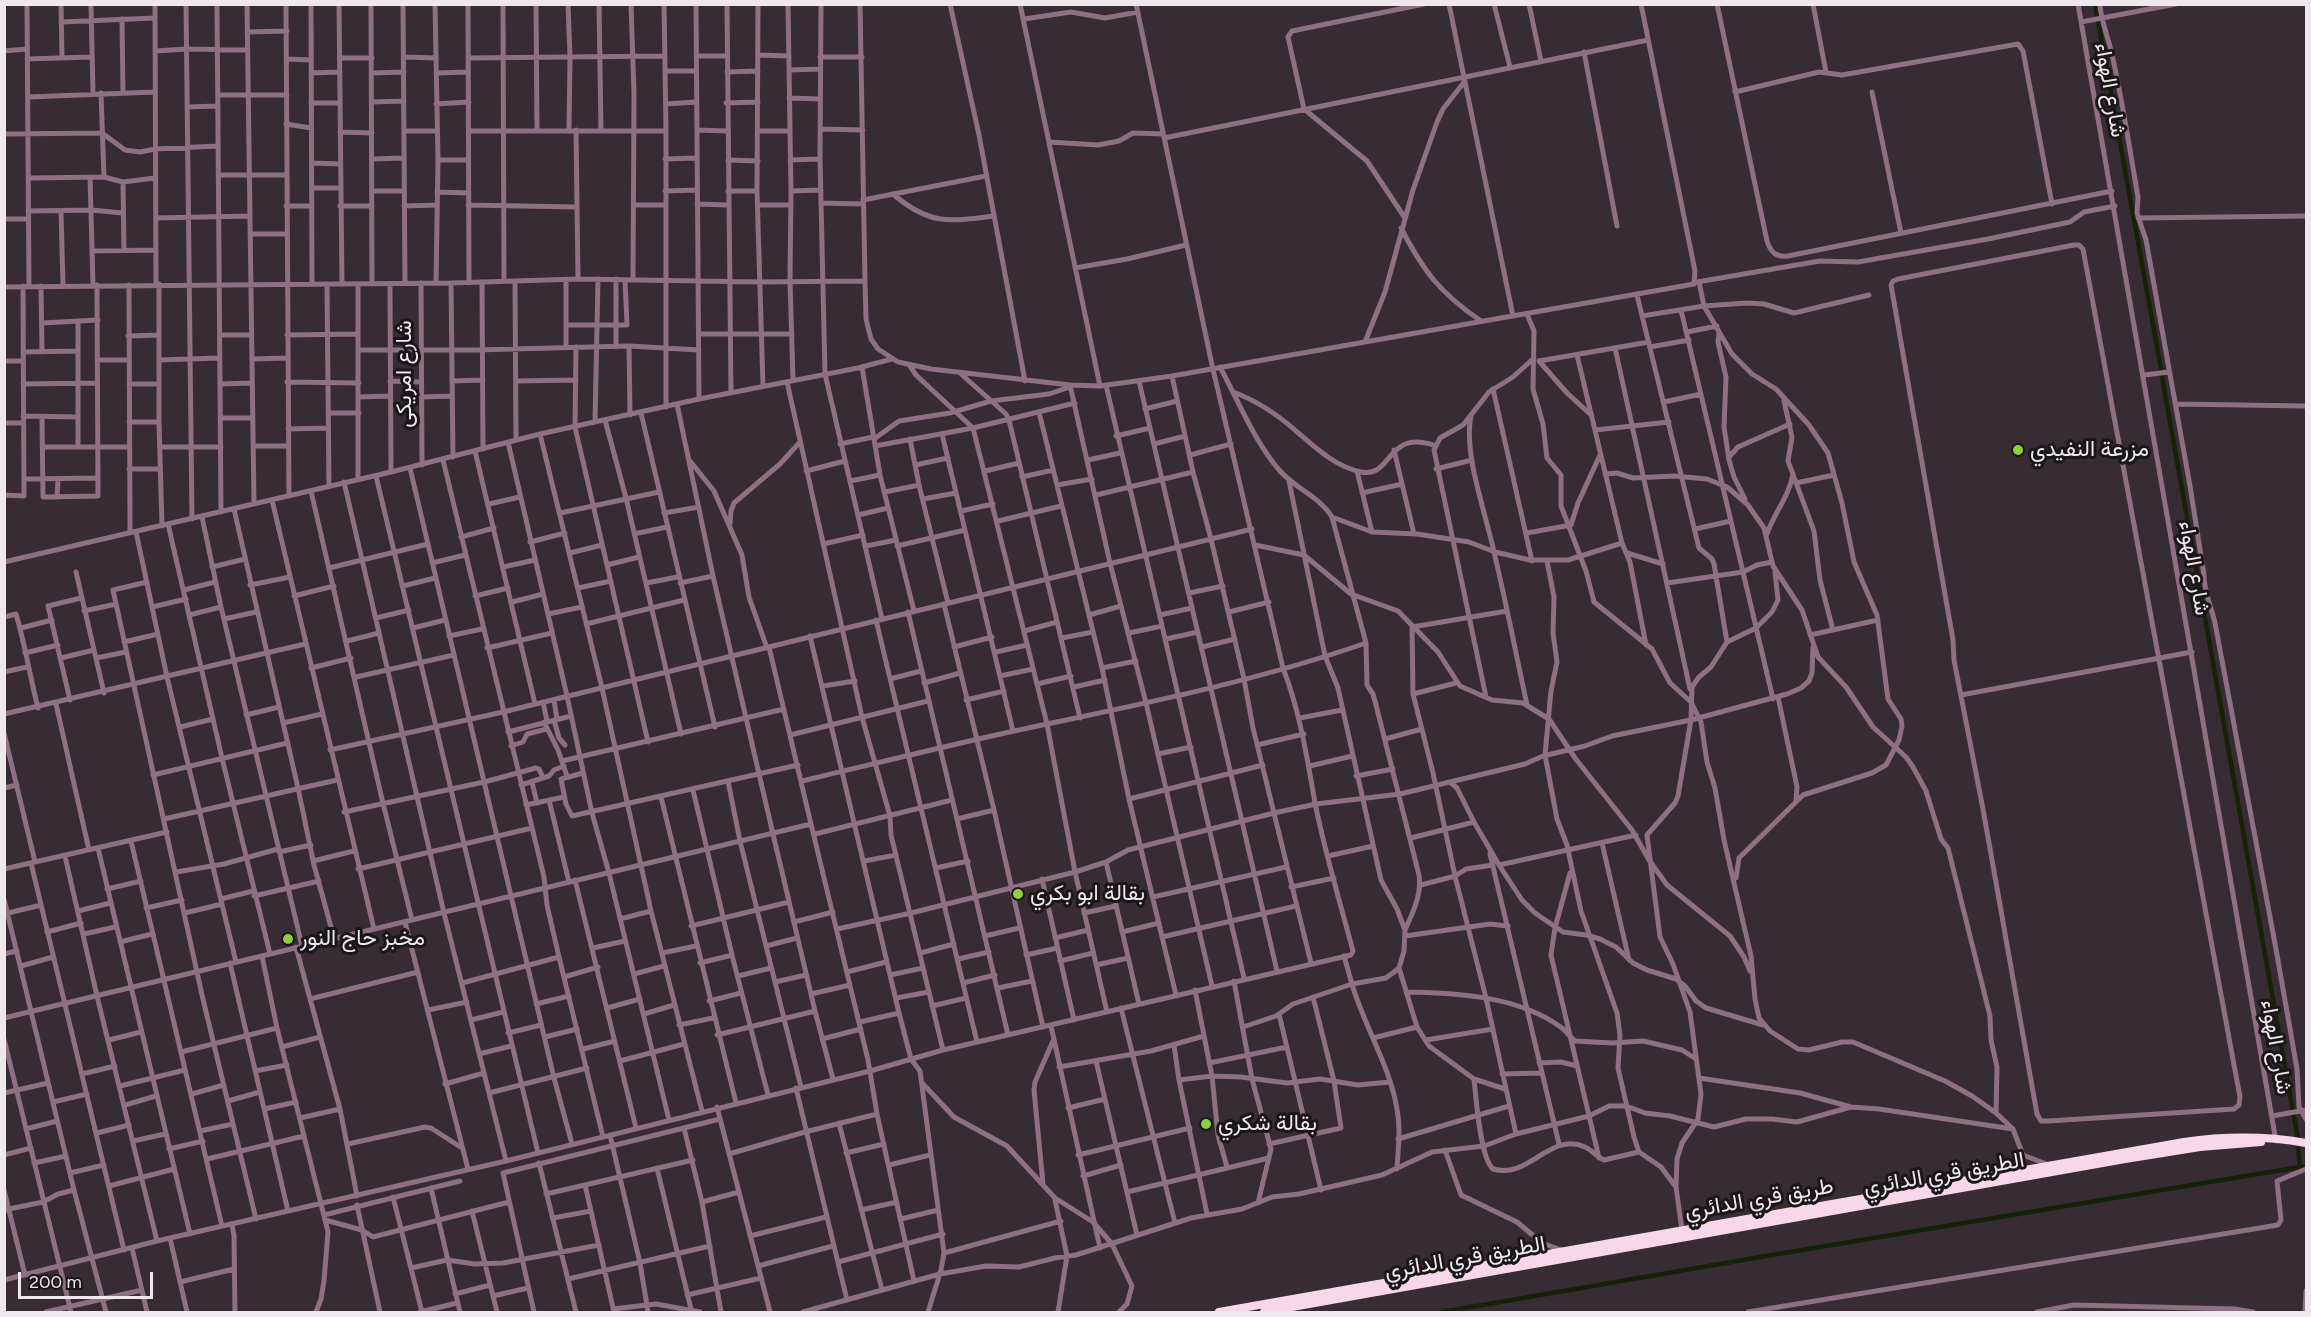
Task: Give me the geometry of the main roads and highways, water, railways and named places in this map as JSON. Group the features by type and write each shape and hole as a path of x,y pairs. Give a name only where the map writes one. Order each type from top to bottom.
{"highway":[{"name":"طريق قري الدائري","path":"1219,1312 2203,1139 2276,1140 2307,1143"},
{"name":"طريق قري الدائري","path":"2276,1140 2307,1148"},
{"name":"الطريق قري الدائري","path":"1263,1312 2136,1157 2207,1146 2276,1140"}],"waterway":[{"path":"2095,4 2161,369"},
{"path":"2162,377 2298,1139"},
{"path":"2298,1148 2300,1168"},
{"path":"1442,1312 2306,1166"}],"place":[{"name":"مزرعة النفيدي","path":"2018,450"},
{"name":"بقالة ابو بكري","path":"1018,894"},
{"name":"مخبز حاج النور","path":"288,939"},
{"name":"بقالة شكري","path":"1206,1124"}]}
